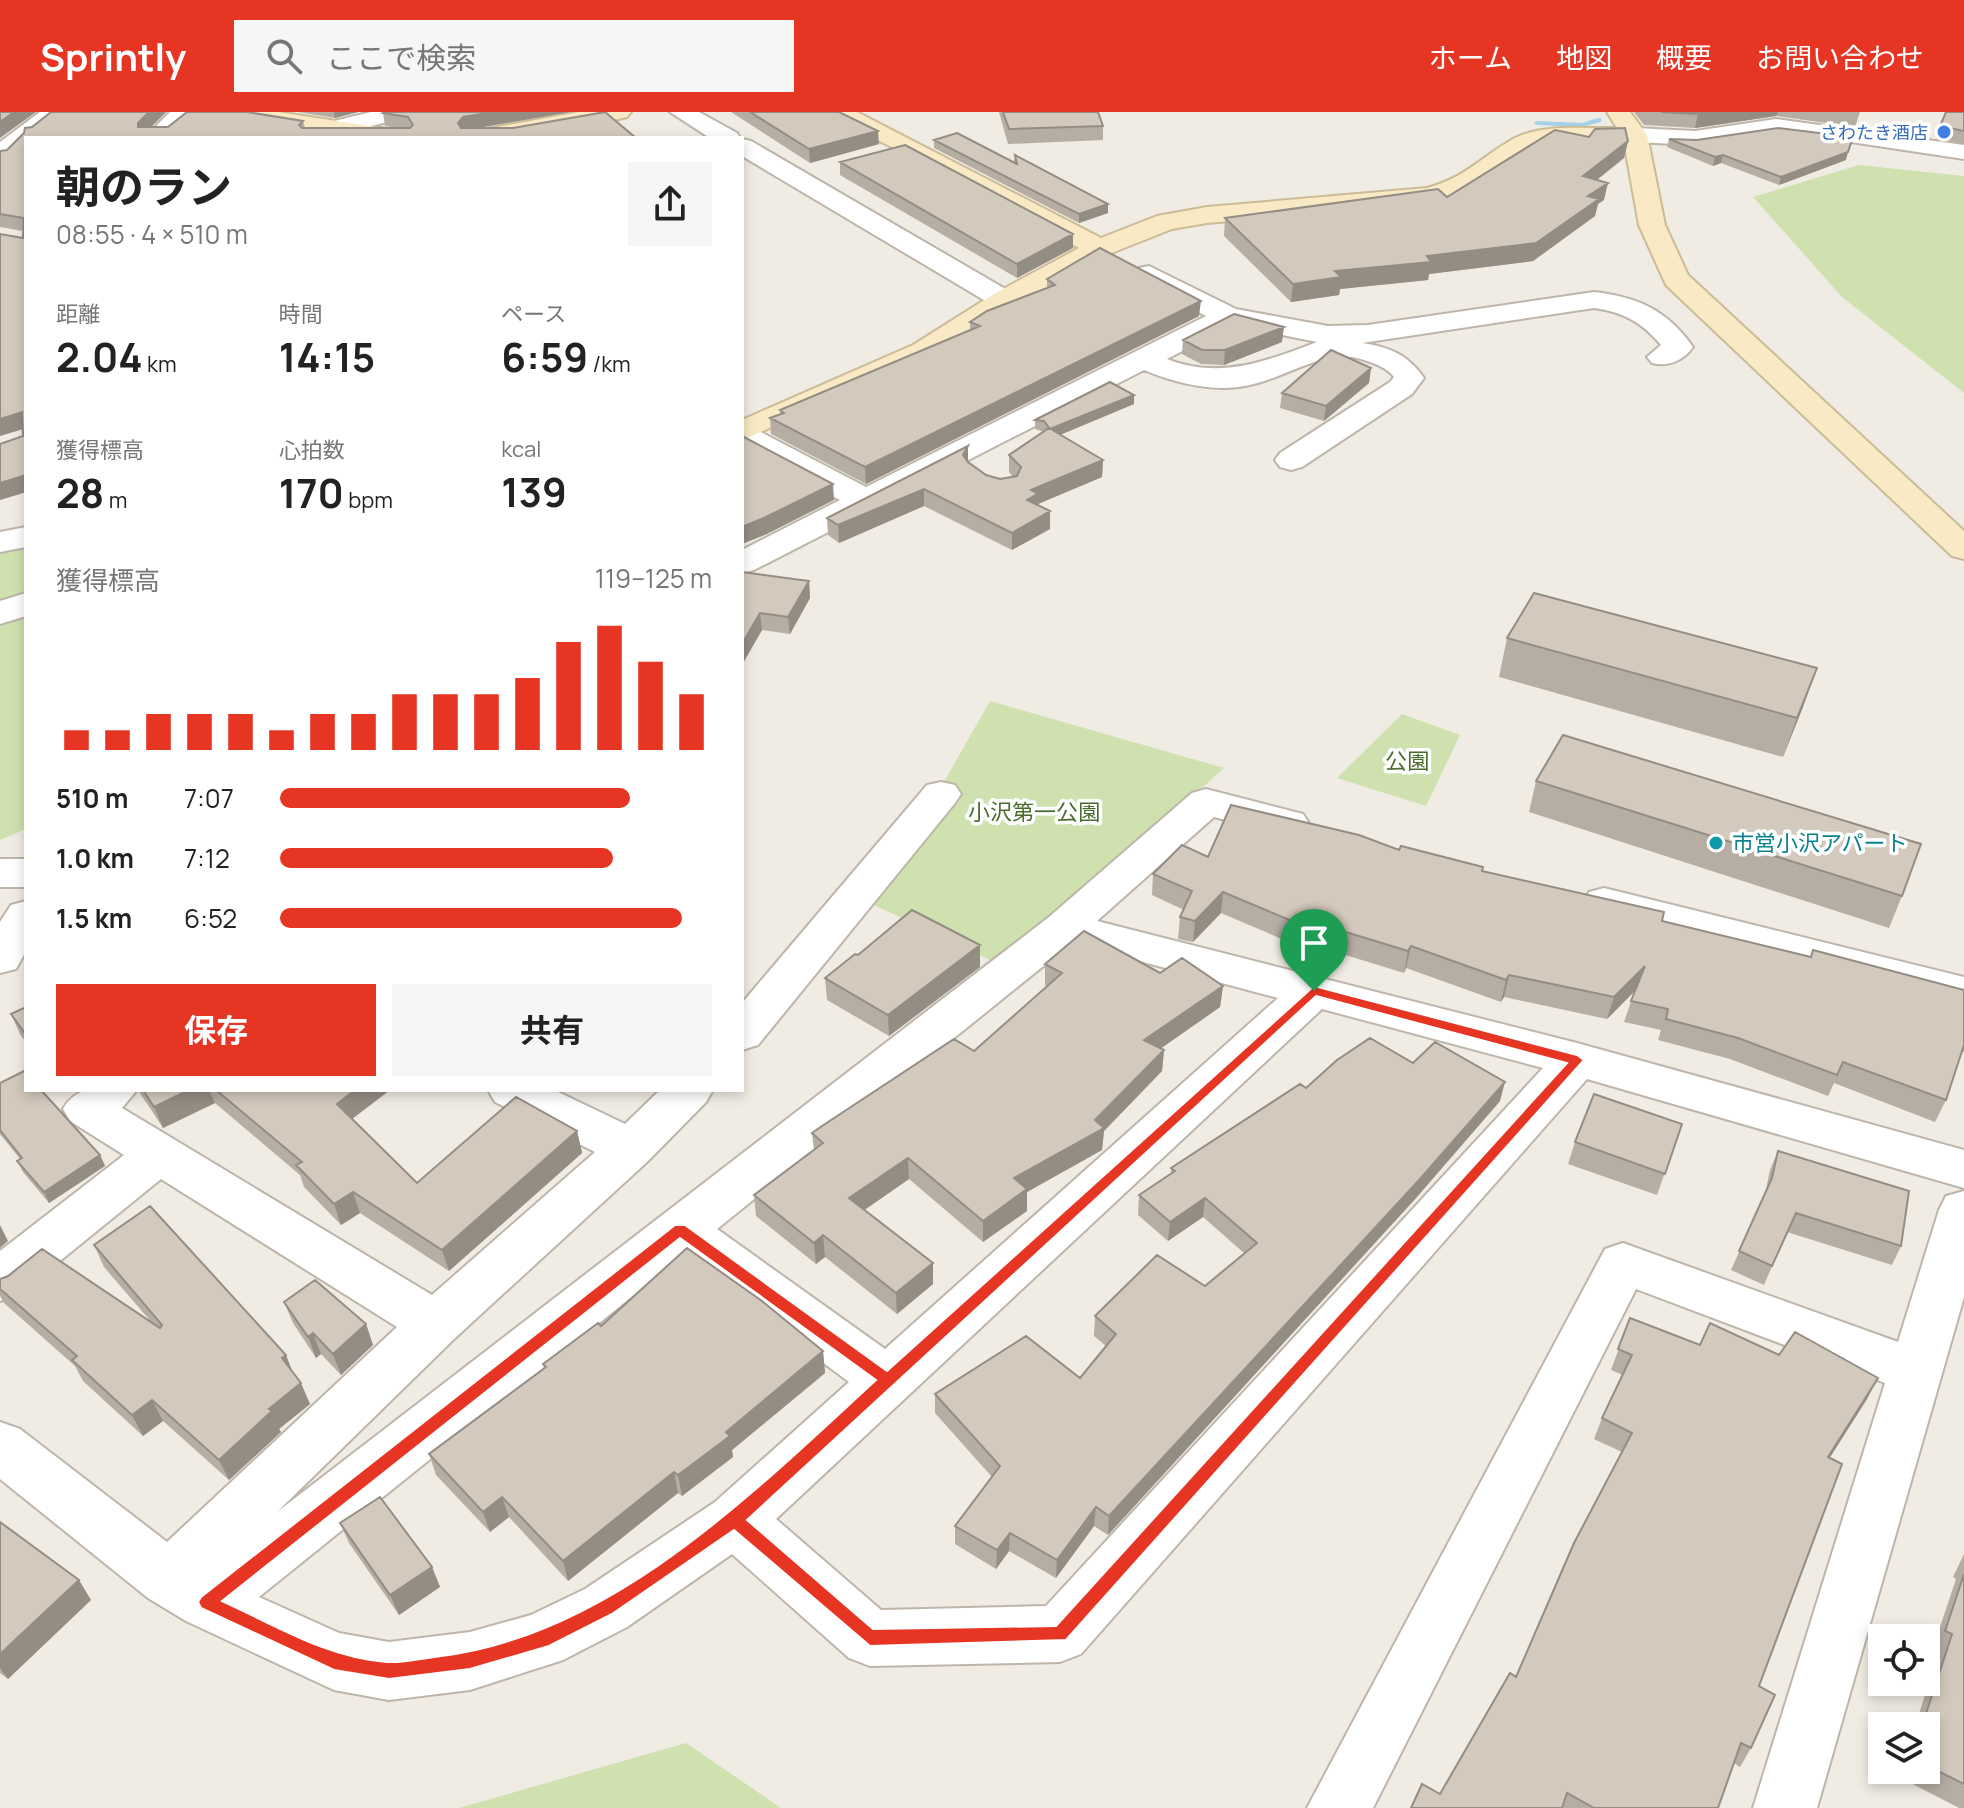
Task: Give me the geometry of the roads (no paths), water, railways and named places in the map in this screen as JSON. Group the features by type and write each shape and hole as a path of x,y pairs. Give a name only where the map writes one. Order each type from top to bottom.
{"street":[{"path":"0,156 9,136 56,112"},
{"path":"158,136 179,116 190,112"},
{"path":"232,112 325,133 371,136"},
{"path":"325,133 400,112"},
{"path":"486,136 619,112"},
{"path":"682,112 724,136"},
{"path":"838,112 909,146 1228,316 1328,335 1368,334 1594,300 1621,303 1659,321 1678,347 1662,357"},
{"path":"1617,112 1635,135 1652,225 1676,279 1964,549"},
{"path":"744,432 923,351 1004,300 1099,248 1166,222 1207,215 1429,196 1457,188 1522,144 1542,137 1635,135 1695,138 1776,126 1799,119 1964,152"},
{"path":"866,157 909,146"},
{"path":"744,147 1004,300"},
{"path":"796,177 824,169"},
{"path":"744,562 1228,316"},
{"path":"1142,359 1176,373 1223,379 1267,372 1330,347 1371,353 1401,366 1409,378 1401,388 1291,460"},
{"path":"982,472 1037,438 1013,424"},
{"path":"744,434 863,499"},
{"path":"0,542 24,537"},
{"path":"0,613 24,605"},
{"path":"744,1032 941,794"},
{"path":"188,1591 680,1229 1064,927 1206,802 1330,833"},
{"path":"0,873 24,873"},
{"path":"1562,892 1964,993"},
{"path":"0,958 24,918"},
{"path":"1064,927 1577,1060 1964,1169"},
{"path":"0,1446 188,1591 334,1661 389,1671 470,1661 542,1640 606,1608 735,1520 1314,991"},
{"path":"735,1520 870,1638 1060,1634 1577,1060"},
{"path":"110,1092 87,1109 435,1324"},
{"path":"516,1092 631,1148"},
{"path":"188,1591 435,1324 631,1148 687,1092"},
{"path":"0,1280 160,1153"},
{"path":"1785,1808 1964,1210"},
{"path":"680,1229 887,1380"},
{"path":"1339,1808 1623,1263 1915,1371"}],"waterway":[{"path":"1537,123 1582,125 1598,120"}],"place":[{"name":"さわたき酒店","path":"1944,132"},
{"name":"市営小沢アパート","path":"1716,843"}],"park label":[{"name":"公園","path":"1407,761"},
{"name":"小沢第一公園","path":"1034,812"}]}
